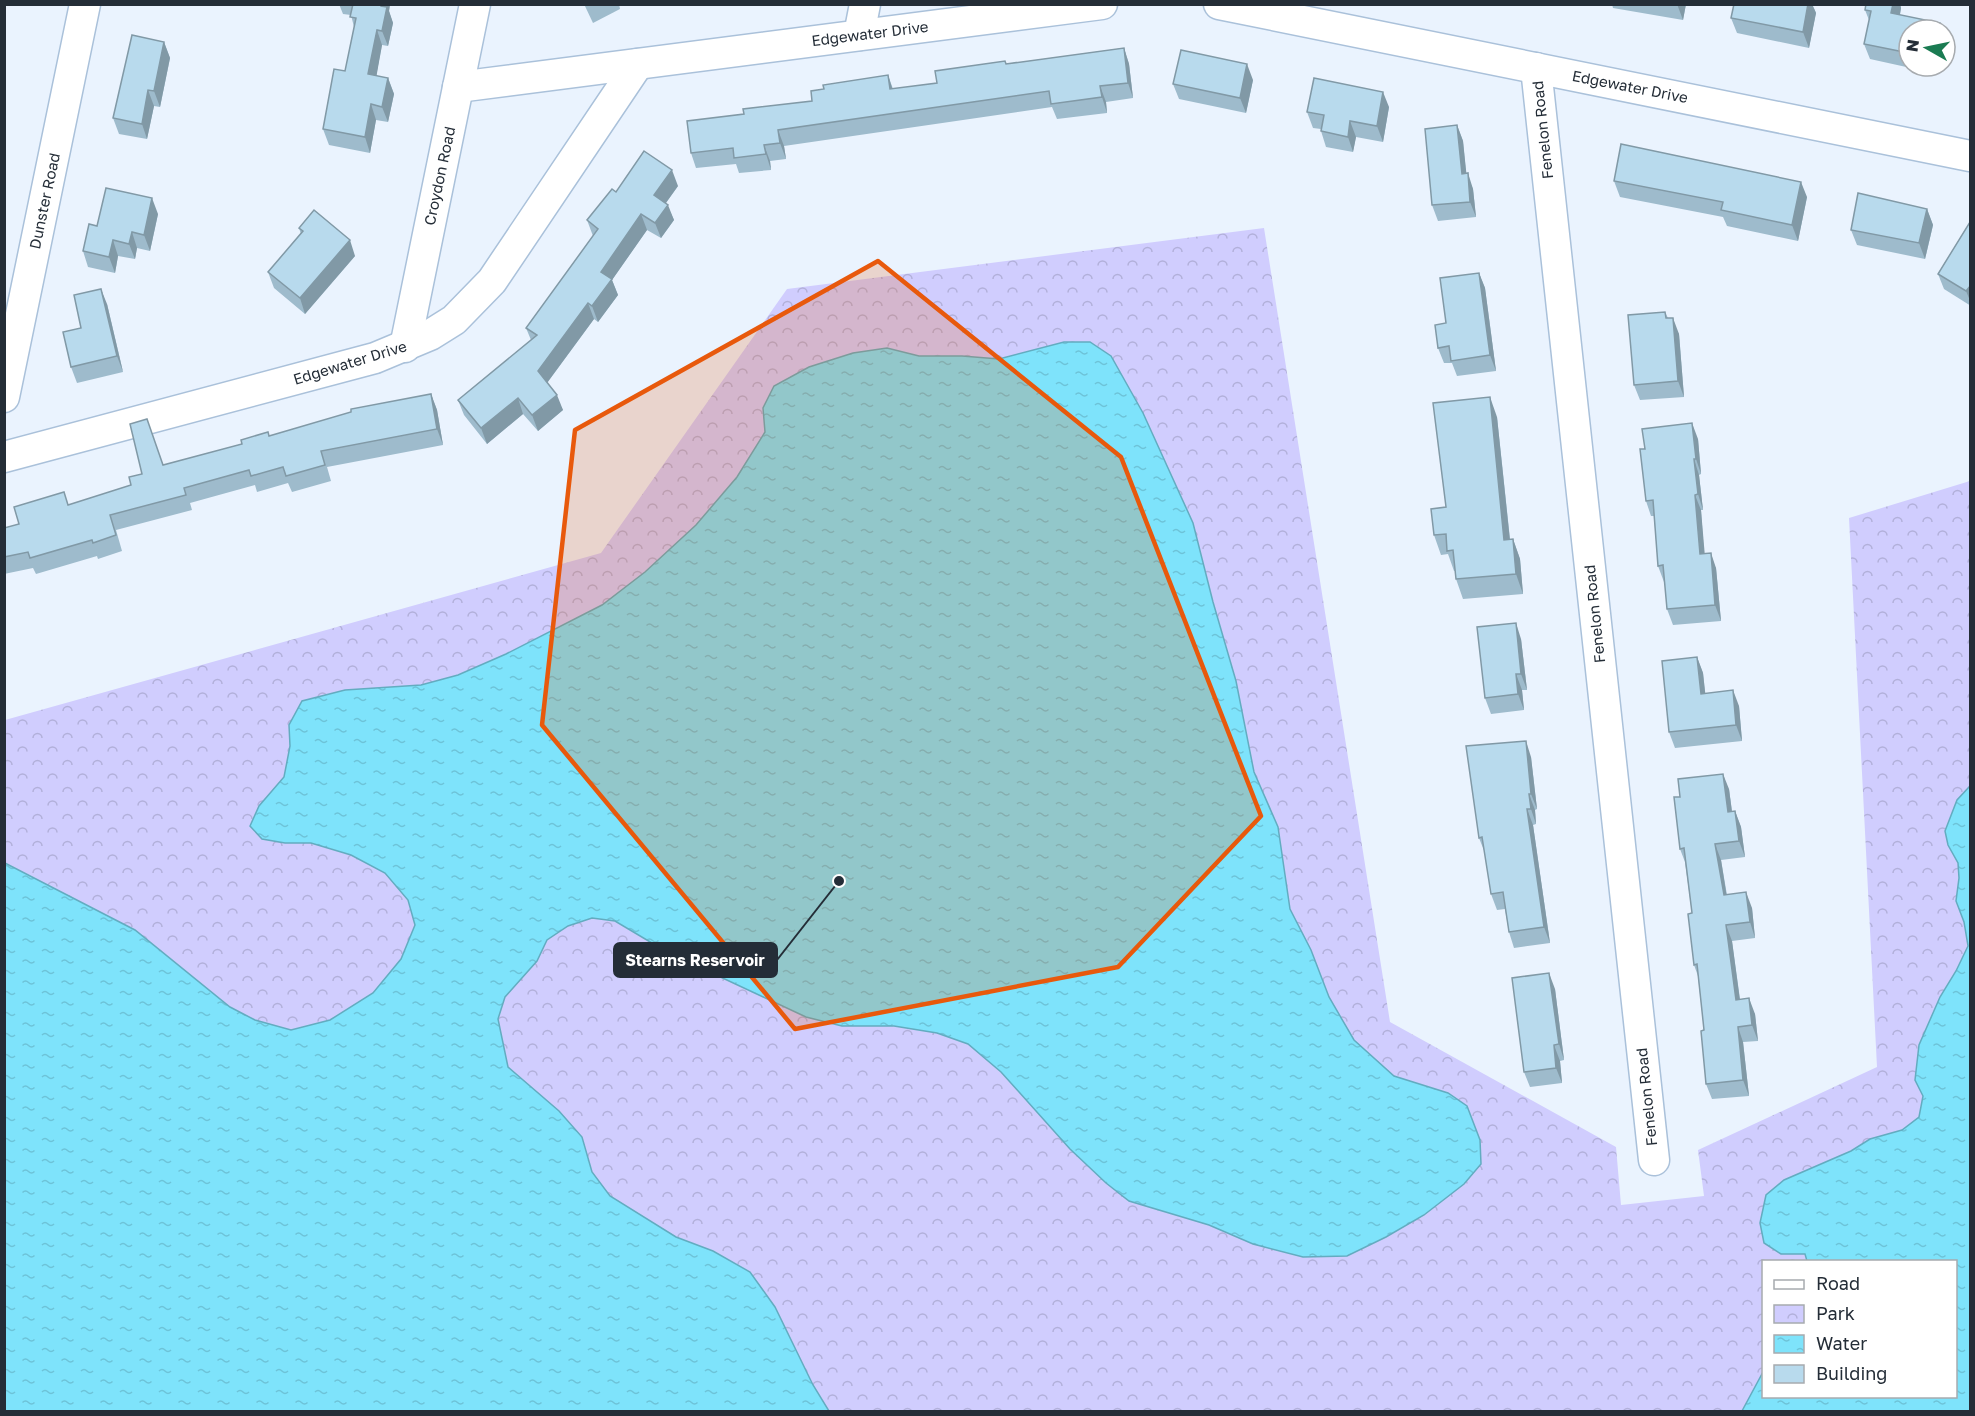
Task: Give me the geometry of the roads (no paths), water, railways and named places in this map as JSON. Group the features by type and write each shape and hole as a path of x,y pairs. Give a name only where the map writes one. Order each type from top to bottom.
{"street":[{"name":"Dunster Road","path":"4,397 85,4"},
{"name":"Croydon Road","path":"405,347 475,4"},
{"path":"859,36 865,4"},
{"name":"Edgewater Drive","path":"459,87 1102,4"},
{"name":"Edgewater Drive","path":"1219,4 1971,156"},
{"name":"Edgewater Drive","path":"4,458 375,358 430,335 454,320 492,281 639,64"},
{"name":"Fenelon Road","path":"1536,68 1654,1160"}],"water":[{"path":"1064,342 1090,342 1111,356 1143,413 1193,523 1236,681 1254,772 1278,827 1290,909 1311,950 1329,997 1354,1040 1394,1076 1448,1093 1467,1106 1480,1140 1481,1164 1464,1184 1424,1215 1347,1256 1303,1257 1253,1244 1209,1225 1129,1201 1070,1149 1001,1072 968,1044 937,1033 894,1026 842,1026 806,1017 667,952 615,921 592,918 568,926 547,940 537,961 505,997 498,1019 508,1067 559,1111 582,1137 592,1172 610,1196 676,1237 713,1251 750,1272 775,1307 813,1385 829,1411 5,1411 5,863 135,930 230,1007 255,1020 291,1030 330,1020 373,993 401,959 415,925 408,900 385,873 351,855 311,843 285,843 262,839 250,826 259,806 284,777 290,746 289,725 302,701 345,690 421,685 458,675 506,654 602,605 645,572 696,525 737,477 765,432 763,408 774,386 809,367 853,353 887,348 919,356 999,359"},
{"path":"1970,786 1970,1411 1742,1411 1762,1374 1762,1398 1957,1398 1957,1260 1807,1260 1805,1254 1781,1254 1764,1243 1760,1223 1766,1195 1784,1180 1851,1151 1870,1139 1902,1130 1919,1117 1923,1096 1915,1080 1919,1045 1940,997 1968,946 1964,922 1956,901 1958,863 1948,845 1945,831 1957,800"}],"place":[{"name":"Stearns Reservoir","path":"839,881"}]}
